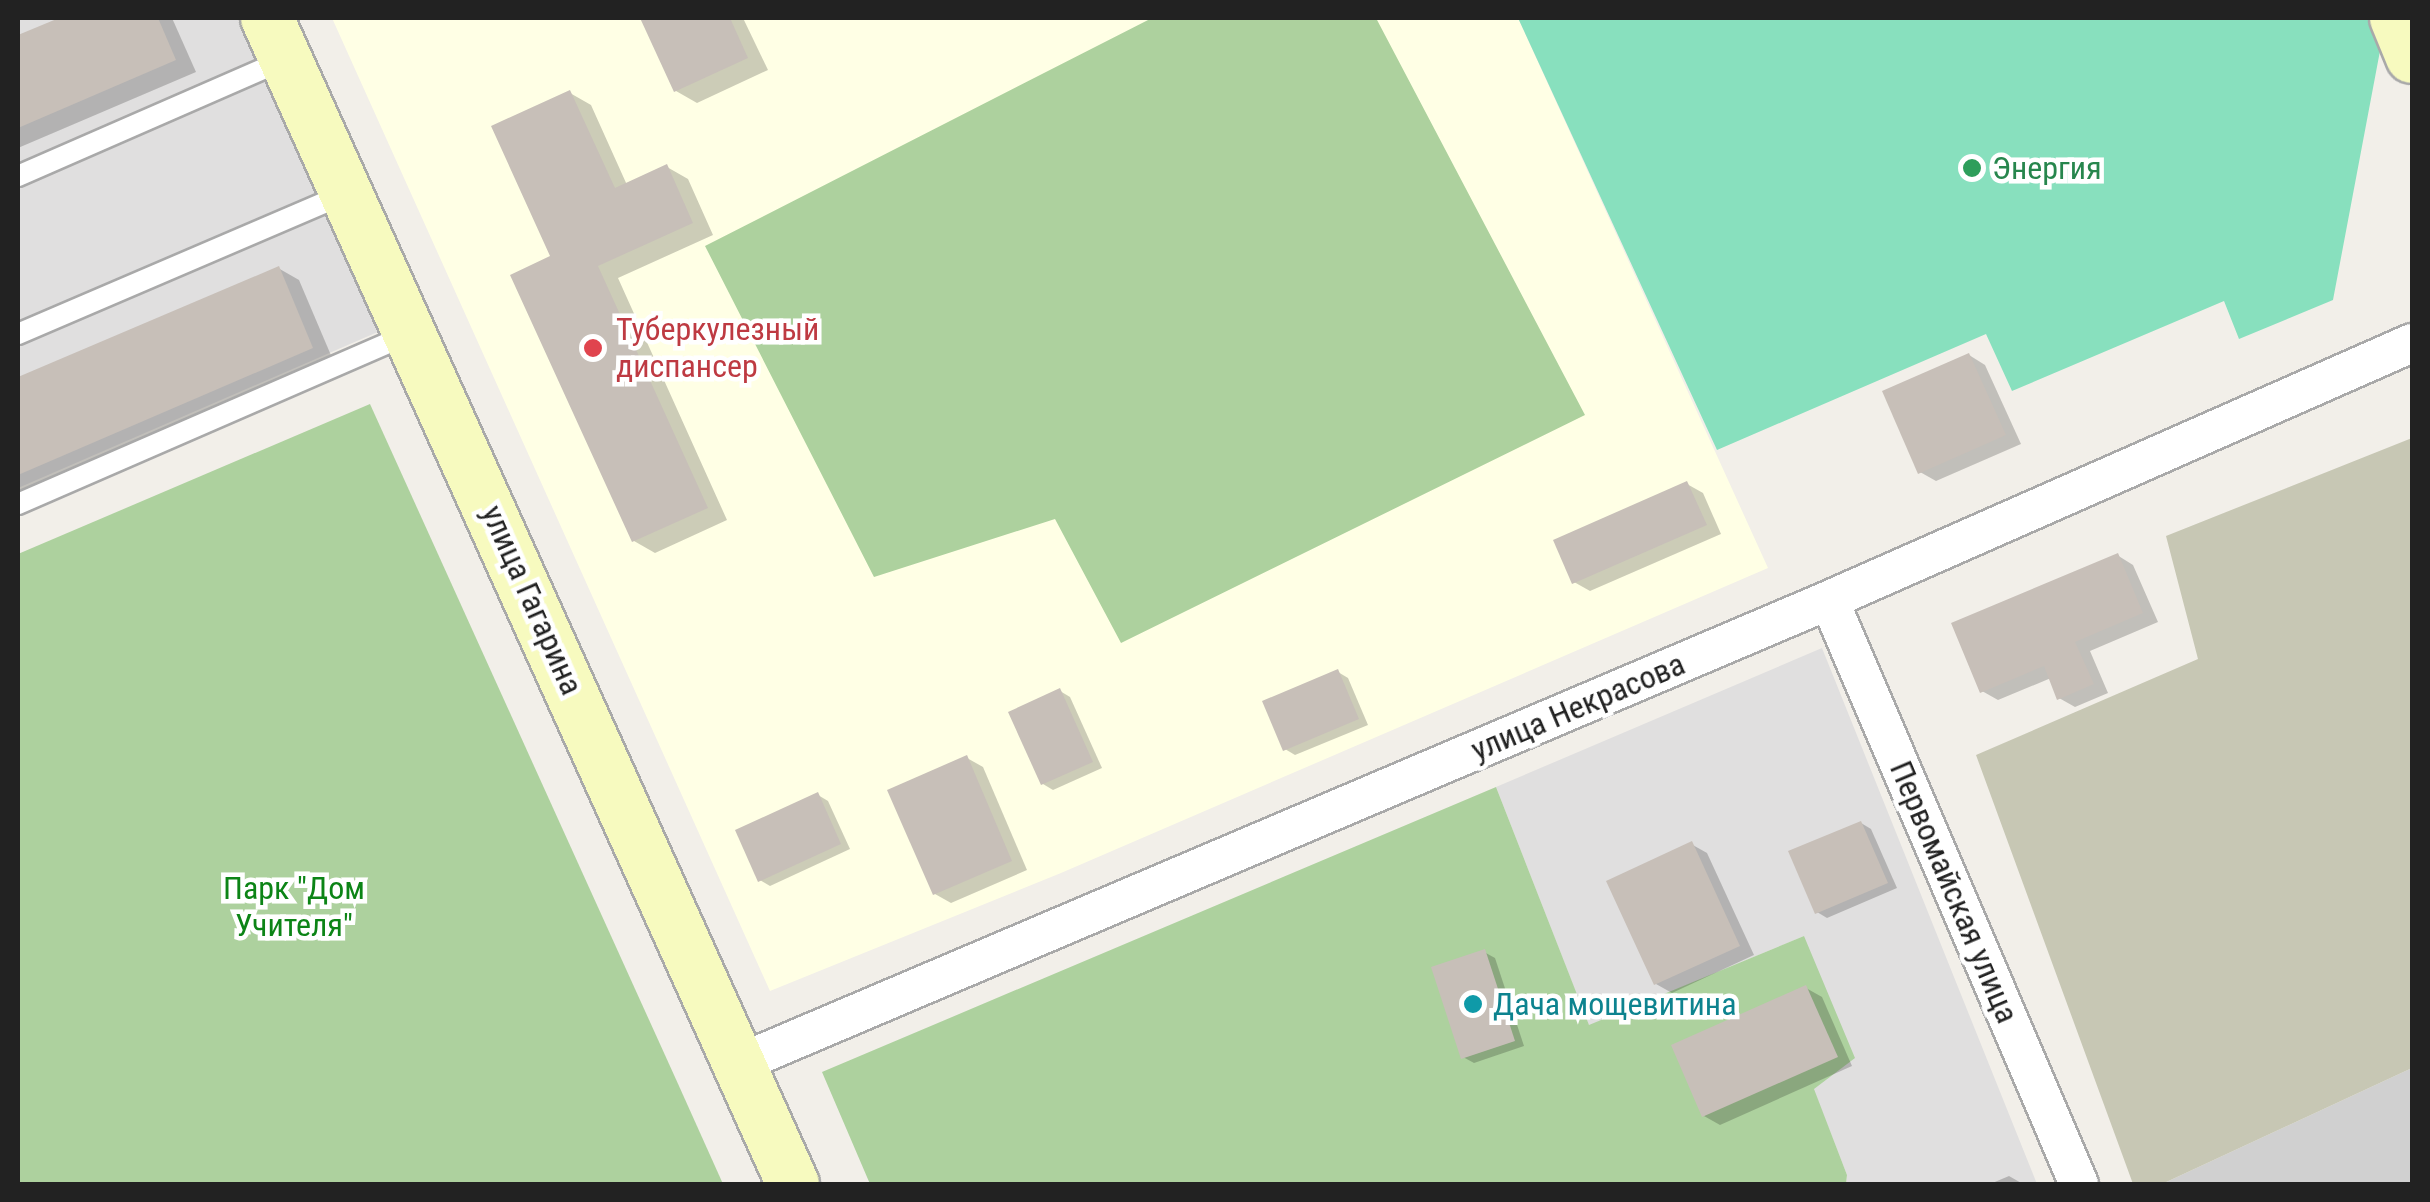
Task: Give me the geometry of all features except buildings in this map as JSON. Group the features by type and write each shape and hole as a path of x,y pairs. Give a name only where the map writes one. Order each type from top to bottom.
{"street":[{"path":"2396,18 2412,56"},
{"name":"улица Гагарина","path":"277,38 793,1184"},
{"name":"улица Некрасова","path":"740,1063 1828,600 2412,343"},
{"name":"Первомайская улица","path":"1828,600 2079,1184"}],"lane":[{"path":"18,176 277,38"},
{"path":"18,334 347,193"},
{"path":"18,504 411,333"}],"shaded area":[{"path":"18,18 237,18 380,331 18,488"},
{"path":"332,18 1518,18 1768,568 1061,873 770,991"},
{"path":"2412,438 2412,1068 2162,1184 2133,1184 1976,755 2198,659 2166,536"},
{"path":"1822,648 2037,1184 1846,1184 1847,1175 1813,1088 1804,936 1589,1026 1496,787"},
{"path":"2412,1068 2412,1184 2162,1184"}],"green space":[{"path":"1152,18 1376,18 1585,415 1121,643 1055,519 874,577 705,246"},
{"name":"Энергия","path":"1518,18 2375,18 2383,35 2333,300 2239,339 2224,301 2012,391 1986,334 1717,450"},
{"name":"Парк \"Дом Учителя\"","path":"370,404 723,1184 18,1184 18,554"},
{"path":"1496,787 1589,1025 1804,936 1855,1058 1814,1089 1847,1175 1846,1184 870,1184 822,1072"}],"place":[{"name":"Энергия","path":"1972,168"},
{"name":"Туберкулезный диспансер","path":"593,348"},
{"name":"Дача мощевитина","path":"1473,1004"}]}
